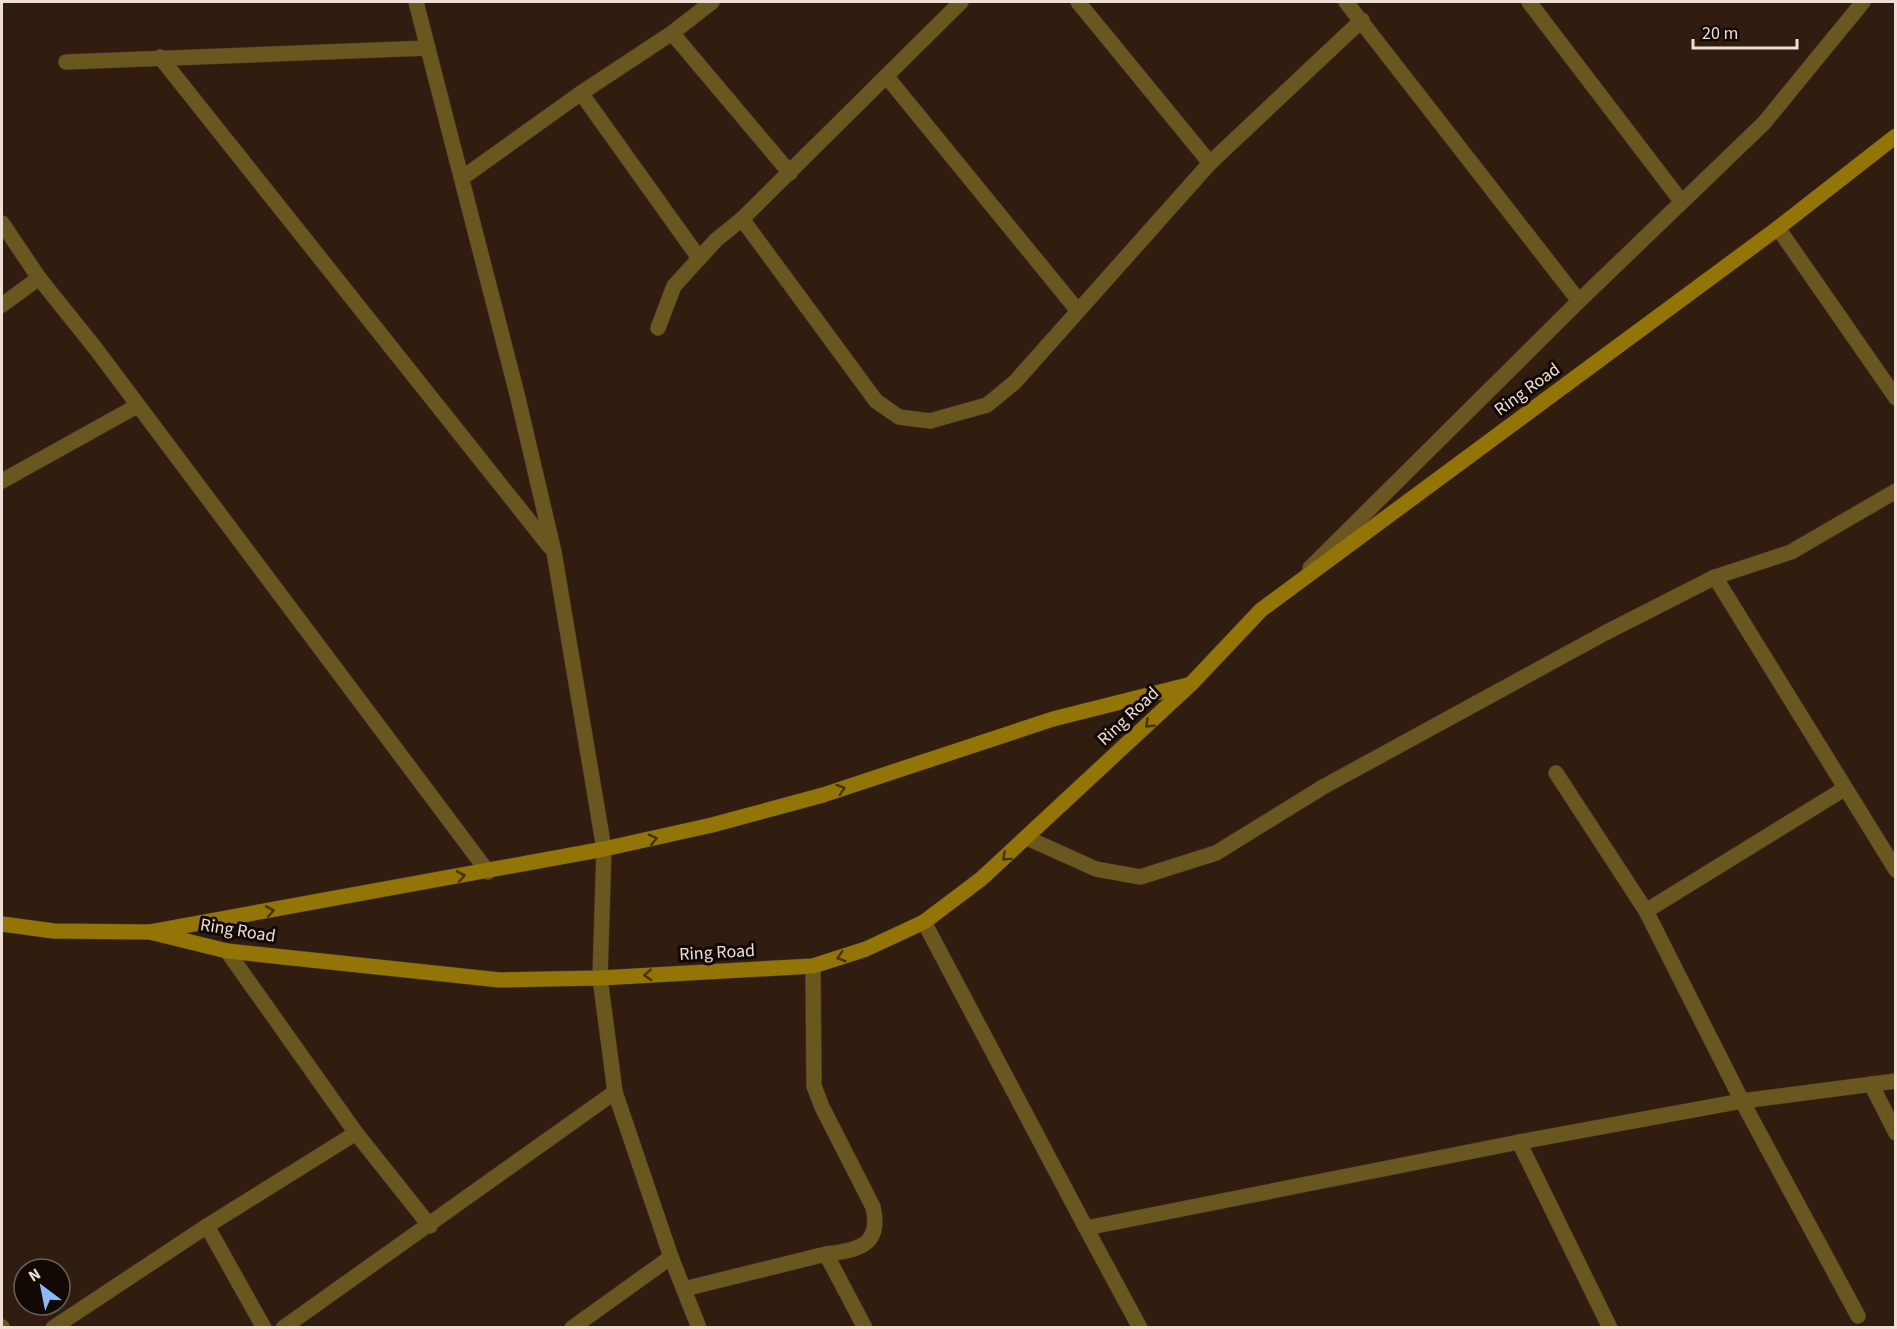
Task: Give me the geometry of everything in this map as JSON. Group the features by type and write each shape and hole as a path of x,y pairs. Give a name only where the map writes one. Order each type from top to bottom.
{"main road":[{"name":"Ring Road","path":"150,932 227,951 500,980 600,978 813,966 866,949 924,922 981,879 1191,684 1261,610 1778,228 1896,136"},
{"name":"Ring Road","path":"2,924 54,931 150,932 604,849 712,825 823,795 1053,719 1191,684"}],"street":[{"path":"416,2 554,552 604,849 600,978 615,1092 671,1257 699,1328"},
{"path":"462,178 581,93 672,33 712,2"},
{"path":"1078,2 1210,163"},
{"path":"1346,2 1579,301"},
{"path":"1530,2 1680,201"},
{"path":"658,328 674,286 699,258 716,240 742,219 887,76 953,4"},
{"path":"1290,588 1680,201 1764,123 1853,6"},
{"path":"742,219 876,401 899,417 930,421 987,405 1015,382 1210,163 1362,20"},
{"path":"672,33 790,172"},
{"path":"66,62 428,48"},
{"path":"160,57 554,552"},
{"path":"887,76 1078,310"},
{"path":"581,93 699,258"},
{"path":"2,224 39,278 96,348 137,406 488,872"},
{"path":"1778,228 1896,398"},
{"path":"2,305 39,278"},
{"path":"2,481 137,406"},
{"path":"1027,838 1096,869 1140,877 1216,853 1323,787 1605,633 1715,577 1791,552 1896,491"},
{"path":"1715,577 1896,870"},
{"path":"1556,773 1646,911 1742,1101 1858,1316"},
{"path":"1646,911 1844,789"},
{"path":"924,922 1140,1328"},
{"path":"227,951 356,1133 430,1226"},
{"path":"684,1289 861,1247 872,1237 876,1222 873,1208 822,1107 814,1086 813,966"},
{"path":"1086,1228 1519,1142 1742,1101 1896,1081"},
{"path":"1871,1084 1896,1132"},
{"path":"283,1328 430,1226 516,1160 615,1092"},
{"path":"54,1328 207,1226 356,1133"},
{"path":"1519,1142 1610,1328"},
{"path":"207,1226 264,1328"},
{"path":"826,1254 865,1328"},
{"path":"572,1328 671,1257"}]}
